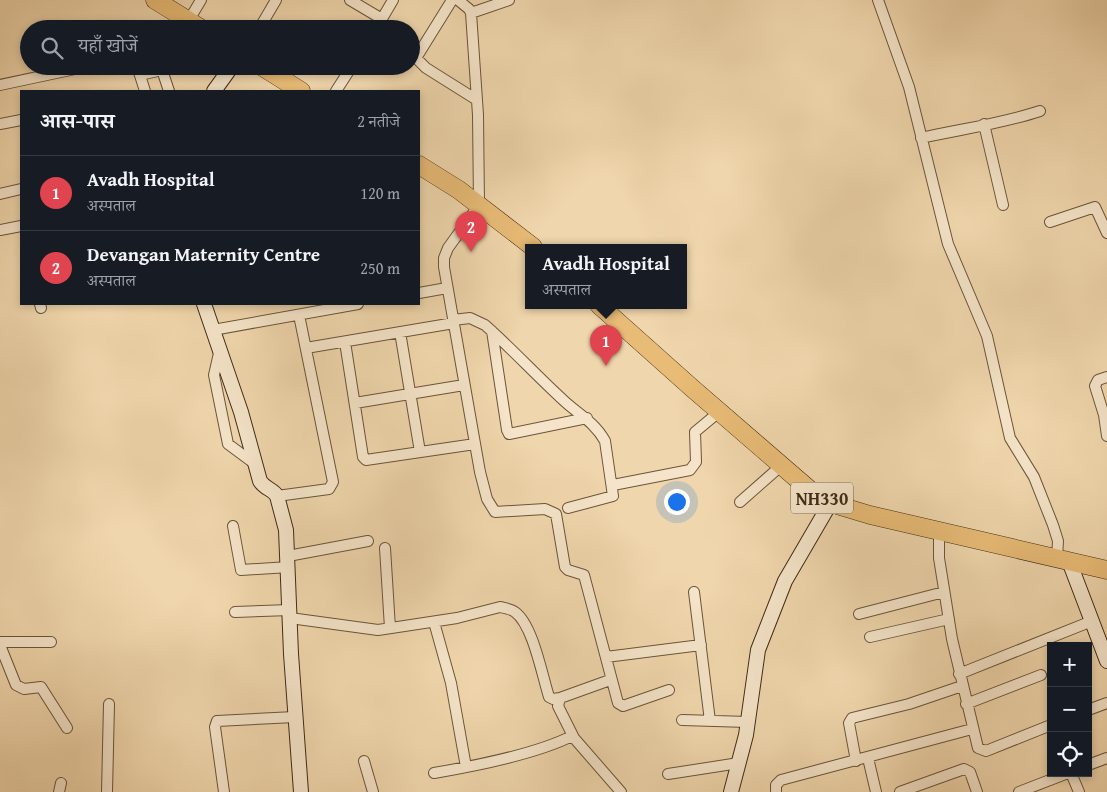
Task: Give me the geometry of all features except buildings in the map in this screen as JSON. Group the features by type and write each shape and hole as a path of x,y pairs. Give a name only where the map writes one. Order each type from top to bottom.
{"highway":[{"path":"155,0 188,20"},
{"path":"275,75 299,90"},
{"path":"420,167 479,205 529,244"},
{"name":"NH330","path":"603,309 719,412 782,465 803,486 831,502 870,516 938,533 1107,570"}],"street":[{"path":"196,20 201,0"},
{"path":"264,20 276,0"},
{"path":"350,0 382,19 393,0"},
{"path":"420,52 452,0"},
{"path":"458,0 469,8 471,13 477,100 479,205 448,248 444,258 453,321 480,472 492,510 509,512 546,509 556,514 565,566 568,570 584,576 606,657 610,680 618,703 623,706 669,690"},
{"path":"471,13 509,0"},
{"path":"878,0 909,87 948,244 988,336 1010,438 1034,477 1053,525 1063,560 1092,621 1107,661"},
{"path":"420,62 426,68 477,100"},
{"path":"0,85 47,75"},
{"path":"140,75 145,90"},
{"path":"164,75 169,90"},
{"path":"215,90 226,75"},
{"path":"337,90 346,75"},
{"path":"921,138 984,124 1002,123 1040,111"},
{"path":"0,124 20,120"},
{"path":"984,124 1003,204"},
{"path":"0,194 20,189"},
{"path":"1050,222 1095,207 1107,233"},
{"path":"0,230 20,228"},
{"path":"420,293 448,288"},
{"path":"204,305 219,353 241,412 263,487 274,491 278,496 286,530 295,718 301,792"},
{"path":"213,330 353,305"},
{"path":"278,496 329,489 332,486 299,315"},
{"path":"306,348 453,321 476,319 492,331 562,399 586,418 605,441 613,485 614,494 612,498 568,508"},
{"path":"492,331 509,434 586,418"},
{"path":"400,332 420,452"},
{"path":"345,342 363,457 366,460 475,444"},
{"path":"219,353 214,375 228,444 255,464"},
{"path":"1107,377 1098,380 1095,386 1104,415 1107,436"},
{"path":"355,403 464,386"},
{"path":"613,485 690,470 696,462 695,432 719,412"},
{"path":"740,502 782,465"},
{"path":"731,792 748,722 753,671 771,612 785,581 831,502"},
{"path":"233,526 241,570 289,562 368,541"},
{"path":"938,533 939,558 944,592 959,674 978,748 986,751 1047,727"},
{"path":"385,548 390,628"},
{"path":"694,592 710,721"},
{"path":"859,614 944,592"},
{"path":"235,612 290,614 366,629 434,622 464,617 500,607 515,612 528,630 549,697 553,699 560,698 610,680"},
{"path":"870,637 949,620"},
{"path":"959,674 1092,621"},
{"path":"434,622 451,684 466,767"},
{"path":"51,642 0,644 16,685 24,689 41,687 67,728"},
{"path":"606,657 701,645"},
{"path":"966,704 1041,675"},
{"path":"856,761 848,723 852,718 910,704 962,686"},
{"path":"560,698 558,706 572,736 621,792"},
{"path":"1092,709 1107,703"},
{"path":"107,792 108,704"},
{"path":"224,792 215,727 217,721 295,718"},
{"path":"682,720 748,722"},
{"path":"776,792 776,785 781,780 972,729"},
{"path":"434,773 466,767 554,743 572,736"},
{"path":"868,758 876,792"},
{"path":"1092,764 1107,758"},
{"path":"364,761 373,792"},
{"path":"668,774 739,763"},
{"path":"900,792 964,769 970,772 977,792"},
{"path":"1018,792 1031,790 1061,777"},
{"path":"1072,777 1079,792"}],"place":[{"name":"Devangan Maternity Centre","path":"471,252"},
{"name":"Avadh Hospital","path":"606,366"}]}
